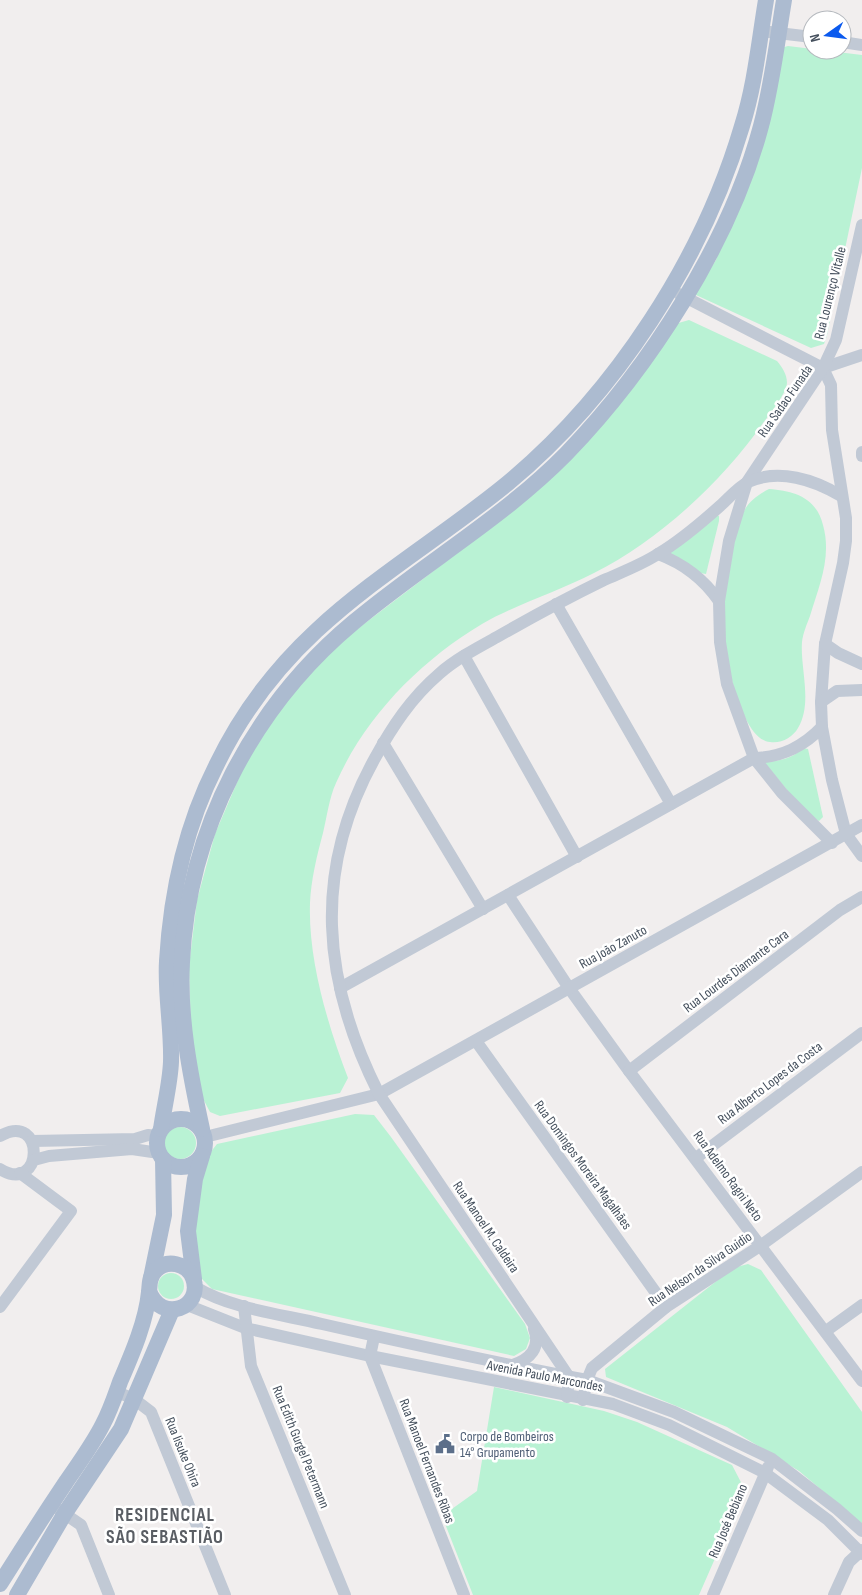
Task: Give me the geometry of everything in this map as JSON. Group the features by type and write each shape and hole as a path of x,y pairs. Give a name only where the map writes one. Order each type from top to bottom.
{"main road":[{"path":"17,1595 57,1510 99,1431 116,1392 135,1346 150,1284 164,1215 159,1132 170,1062 167,965 174,891 192,823 206,786 229,740 265,688 294,653 345,606 508,483 555,439 606,382 682,268 729,168 743,123 766,0"},
{"path":"0,1584 121,1429 180,1307 192,1298 194,1283 188,1231 195,1179 203,1155 203,1133 186,1048 182,963 186,926 197,869 208,829 245,749 279,699 307,665 330,643 356,620 520,497 568,452 620,394 698,277 746,174 761,128 772,79 784,0"},
{"path":"159,1132 174,1119 182,1118 196,1123 203,1133"},
{"path":"161,1156 169,1164 184,1167 192,1165 203,1155"},
{"path":"150,1284 161,1266 177,1264 190,1272 194,1283"},
{"path":"150,1284 158,1305 180,1307"}],"street":[{"path":"761,30 802,36"},
{"name":"Rua Lourenço Vitalle","path":"823,368 836,340 862,225"},
{"path":"669,289 823,368 862,355"},
{"name":"Rua Sadao Funada","path":"823,368 747,482 729,540 719,601 720,642 727,684 754,758 782,793 832,843"},
{"name":"Rua Sadao Funada","path":"823,368 831,385 832,430 846,518 846,541 844,563 825,644 821,702 822,727 832,780 846,834"},
{"path":"747,482 772,477 796,478 820,484 841,496"},
{"name":"Rua Manoel M. Caldeira","path":"569,1377 379,1094 352,1034 340,988 332,937 332,886 339,844 358,788 398,717 418,694 440,674 464,656 556,604 658,554 704,520 747,482"},
{"path":"658,554 692,572 710,588 719,601"},
{"path":"556,604 671,804"},
{"path":"825,644 838,654 862,664"},
{"path":"464,656 576,857"},
{"path":"821,702 837,691 862,690"},
{"path":"340,988 754,758 767,758 792,750 808,740 822,727"},
{"path":"383,743 483,909"},
{"name":"Rua João Zanuto","path":"203,1133 379,1094 862,825"},
{"path":"846,834 862,856"},
{"name":"Rua Adelmo Ragni Neto","path":"508,896 569,988 629,1071 862,1381"},
{"name":"Rua Lourdes Diamante Cara","path":"629,1071 840,910 862,897"},
{"name":"Rua Alberto Lopes da Costa","path":"696,1158 862,1033"},
{"name":"Rua Domingos Moreira Magalhães","path":"476,1041 666,1307"},
{"path":"0,1129 14,1131 27,1136 35,1148 34,1160 31,1166 20,1173 7,1173 0,1170"},
{"path":"0,1136 14,1131"},
{"path":"32,1141 135,1139 159,1132"},
{"path":"34,1160 49,1156 132,1149 161,1156"},
{"name":"Rua Nelson da Silva Guidio","path":"587,1380 592,1368 666,1307 760,1246 862,1172"},
{"path":"0,1307 71,1211 20,1173"},
{"name":"Avenida Paulo Marcondes","path":"194,1283 212,1297 244,1306 374,1336 587,1380 674,1412 772,1460 837,1509 862,1531"},
{"path":"826,1331 862,1305"},
{"name":"Rua Edith Gurgel Petermann","path":"244,1306 245,1328 252,1366 344,1595"},
{"name":"Avenida Paulo Marcondes","path":"180,1307 245,1328 370,1356 567,1397 614,1404 668,1425 765,1473 828,1520 861,1552"},
{"path":"513,1365 531,1355 536,1345 537,1337 532,1322"},
{"path":"370,1356 374,1336"},
{"name":"Rua Manoel Fernandes Ribas","path":"370,1356 464,1595"},
{"path":"567,1397 569,1377"},
{"path":"583,1400 587,1380"},
{"name":"Rua Iisuke Ohira","path":"116,1392 134,1399 151,1412 225,1595"},
{"name":"Rua José Bebiano","path":"712,1595 772,1460"},
{"path":"57,1510 81,1525 109,1595"},
{"path":"834,1595 849,1562 861,1552"}],"green space":[{"path":"788,46 802,48 802,60 852,60 852,54 862,55 862,168 827,335 824,344 811,348 696,295 696,291 716,260 781,48"},
{"path":"689,320 777,361 784,371 787,380 786,388 781,398 729,467 709,488 665,527 618,560 594,573 482,624 437,655 416,673 379,713 348,759 334,789 313,877 310,903 310,925 316,970 333,1037 348,1078 340,1093 220,1116 210,1112 200,1093 191,1031 189,966 197,900 215,834 253,745 318,659 486,531 675,324"},
{"path":"769,489 803,497 815,508 820,515 823,525 826,548 823,571 802,642 805,708 798,728 793,734 782,741 774,742 758,736 748,723 740,705 728,660 722,619 727,571 736,531 746,507 751,501"},
{"path":"715,514 719,516 719,521 706,574 700,573 671,554 669,550"},
{"path":"803,748 808,749 823,817 819,821 805,812 764,762 785,759"},
{"path":"355,1114 374,1115 391,1137 525,1324 530,1338 526,1349 514,1356 212,1289 199,1276 192,1239 206,1158 217,1144"},
{"path":"180,1127 186,1128 191,1132 195,1137 195,1149 191,1154 186,1158 180,1159 174,1158 169,1154 165,1149 164,1143 165,1137 169,1132 174,1128"},
{"path":"748,1264 761,1270 862,1412 862,1524 799,1471 727,1427 606,1377 605,1369 733,1268"},
{"path":"171,1273 180,1277 184,1286 180,1295 171,1299 162,1295 158,1286 162,1277"},
{"path":"494,1387 604,1411 637,1422 732,1465 745,1490 699,1595 473,1595 442,1516 477,1491"}],"place":[{"name":"Corpo de Bombeiros 14° Grupamento","path":"445,1444"}],"district":[{"name":"RESIDENCIAL SÃO SEBASTIÃO","path":"165,1526"}]}
